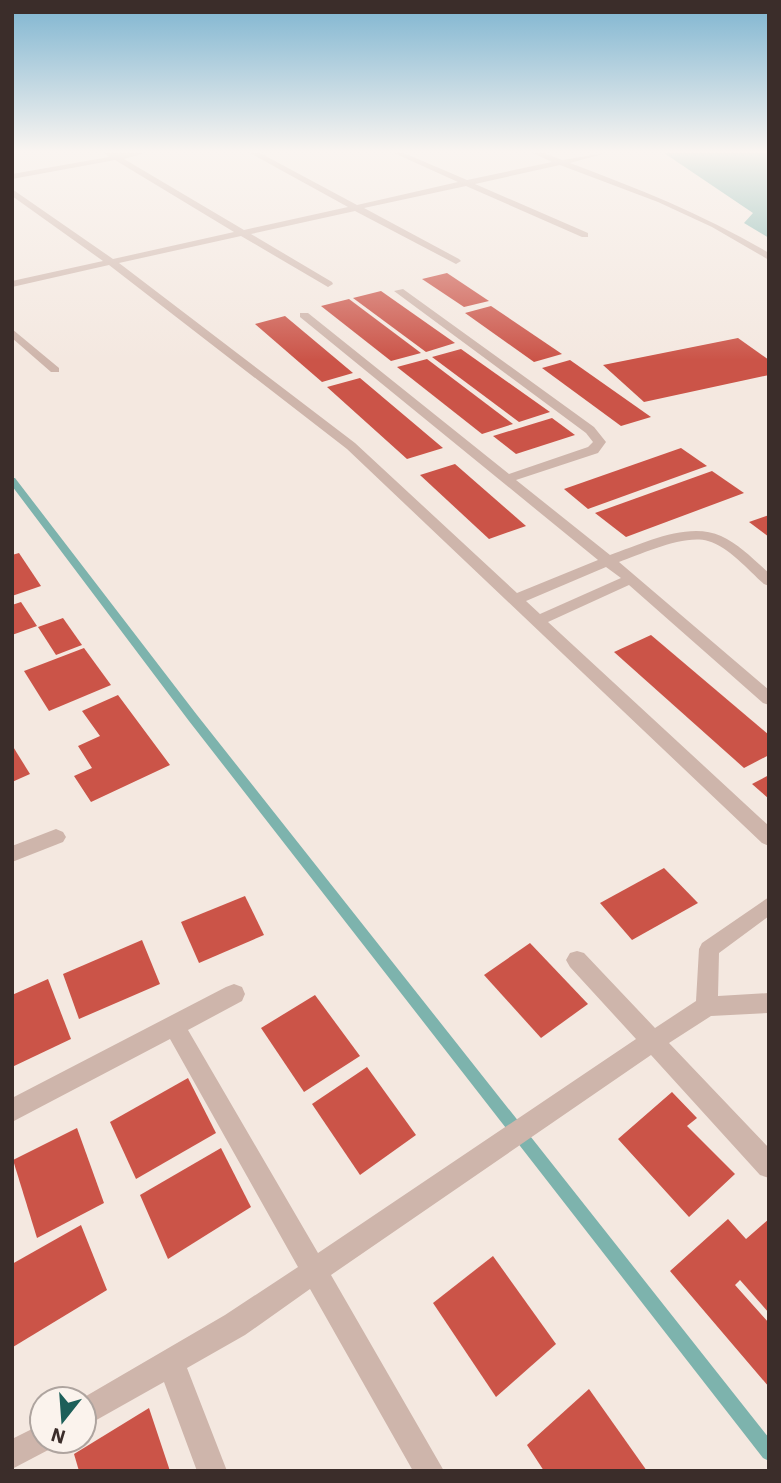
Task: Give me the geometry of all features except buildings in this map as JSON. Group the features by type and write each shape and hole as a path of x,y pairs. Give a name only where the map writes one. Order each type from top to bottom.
{"street":[{"path":"55,222 111,262 351,446 769,838"},
{"path":"223,222 328,284"},
{"path":"12,285 290,222"},
{"path":"382,222 456,261"},
{"path":"556,222 585,235"},
{"path":"708,222 769,257"},
{"path":"399,291 590,430 600,442 593,450 506,478"},
{"path":"304,314 631,579 769,699"},
{"path":"12,331 55,370"},
{"path":"515,600 608,561 695,534 711,537 769,580"},
{"path":"537,621 631,579"},
{"path":"12,854 56,837"},
{"path":"707,1006 709,949 769,905"},
{"path":"577,960 769,1166"},
{"path":"12,1111 234,994"},
{"path":"98,1405 235,1325 574,1093 707,1006 769,1003"},
{"path":"174,1026 429,1471"},
{"path":"171,1362 212,1471"},
{"path":"12,1455 28,1446"}],"water":[{"path":"769,222 769,238 744,223"}],"waterway":[{"path":"12,480 193,718 769,1452"}]}
